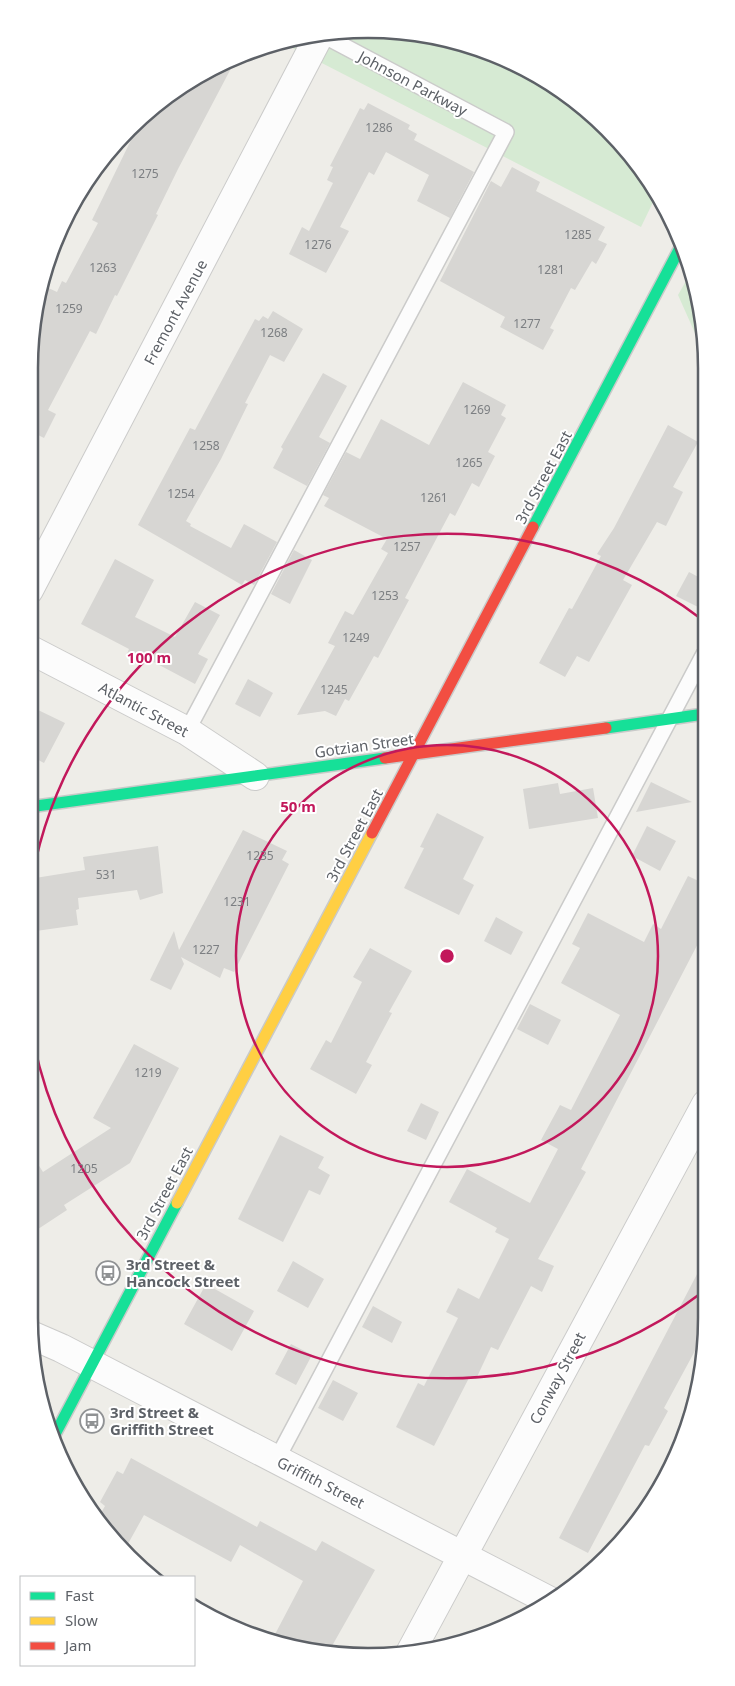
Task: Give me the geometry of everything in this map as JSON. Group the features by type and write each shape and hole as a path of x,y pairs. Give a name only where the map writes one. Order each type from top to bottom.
{"street":[{"name":"Fremont Avenue","path":"38,573 316,42"},
{"name":"3rd Street East","path":"57,1430 677,253"},
{"name":"Atlantic Street","path":"38,654 187,731 255,776"},
{"name":"Gotzian Street","path":"38,806 698,715"},
{"name":"Conway Street","path":"414,1645 698,1119"},
{"name":"Griffith Street","path":"38,1338 92,1364 543,1597"}],"lane":[{"name":"Johnson Parkway","path":"187,731 506,132 330,39"},
{"path":"277,1459 698,665"}],"green space":[{"path":"346,38 411,40 474,55 513,72 551,93 585,119 616,150 642,184 653,203 641,227 291,47 324,40"},
{"path":"686,281 696,335 678,295"}],"building":[{"path":"231,68 178,169 156,214 158,215 117,296 115,295 96,334 90,331 48,410 56,414 44,438 38,435 38,346 40,324 48,288 57,292 62,281 66,283 98,223 92,220 132,138 150,119 184,93"},
{"path":"368,103 410,125 408,129 417,134 414,140 474,172 450,218 417,201 429,175 386,152 374,175 369,172 340,227 349,231 326,273 289,254 302,227 309,231 333,183 327,180 333,167 330,166 360,108 364,110"},
{"path":"512,167 540,182 536,191 605,227 598,240 607,244 596,264 592,261 575,290 571,288 550,328 554,330 543,350 500,327 505,317 440,281 491,181 501,187"},
{"path":"273,311 303,329 284,362 270,355 245,403 248,404 221,459 186,521 191,524 190,526 231,548 244,524 277,542 254,585 245,580 242,585 138,525 190,428 195,430 255,319 259,321 263,316 268,319"},
{"path":"323,373 347,386 319,437 330,443 307,486 273,468 283,449 281,447"},
{"path":"463,382 506,405 501,415 506,418 488,452 495,456 479,487 472,483 455,516 450,513 405,598 409,600 378,658 374,656 349,701 345,699 336,716 325,711 297,715 335,646 328,643 345,611 353,615 388,553 381,549 387,539 324,506 329,498 323,495 346,452 360,459 381,419 429,445"},
{"path":"668,425 698,442 673,487 683,492 666,526 657,522 623,580 632,585 589,662 577,656 565,677 539,663 569,608 572,609 601,556 597,554 614,528"},
{"path":"294,550 312,560 290,604 271,594"},
{"path":"115,559 154,580 135,617 175,637 195,602 220,615 198,654 208,659 195,684 148,659 145,663 127,654 129,649 81,624"},
{"path":"689,572 698,577 698,607 676,596"},
{"path":"248,679 273,693 260,717 235,704"},
{"path":"38,710 65,723 44,763 38,760"},
{"path":"651,782 692,802 636,812"},
{"path":"558,783 560,794 593,788 598,818 529,829 523,789"},
{"path":"437,813 484,837 463,879 474,885 459,915 404,888 424,848 420,847"},
{"path":"647,826 676,841 660,871 632,856"},
{"path":"243,830 287,851 282,860 289,864 234,972 224,968 220,978 181,957 184,964 171,990 150,980 174,931 179,950"},
{"path":"158,846 163,893 140,900 137,890 78,898 79,909 76,910 78,925 38,931 38,878 85,870 83,857"},
{"path":"688,876 698,881 698,943 581,1169 586,1172 538,1259 554,1266 542,1292 531,1286 498,1350 491,1347 476,1379 470,1376 434,1446 396,1427 418,1383 424,1386 458,1318 446,1312 458,1288 479,1299 509,1239 495,1232 497,1228 449,1202 467,1169 530,1203 558,1149 541,1140 560,1105 571,1110 620,1015 561,983 580,948 572,944 588,913 644,942 653,924 661,929"},
{"path":"496,917 523,932 511,955 484,941"},
{"path":"370,948 412,971 389,1012 392,1013 366,1062 372,1065 356,1094 310,1069 326,1040 331,1043 362,982 353,977"},
{"path":"530,1004 561,1020 548,1045 517,1029"},
{"path":"134,1044 179,1068 130,1163 64,1205 67,1210 38,1229 38,1164 43,1172 111,1128 93,1118"},
{"path":"421,1103 439,1112 426,1140 407,1131"},
{"path":"280,1135 324,1157 318,1168 330,1175 320,1195 309,1190 283,1242 238,1219"},
{"path":"293,1261 324,1279 308,1308 277,1291"},
{"path":"698,1272 696,1349 664,1408 668,1411 649,1446 645,1445 588,1553 559,1538"},
{"path":"206,1284 254,1311 232,1351 184,1324"},
{"path":"373,1306 402,1322 392,1343 362,1327"},
{"path":"291,1344 312,1355 296,1385 275,1374"},
{"path":"333,1380 358,1393 343,1421 318,1408"},
{"path":"131,1458 257,1527 260,1521 316,1551 322,1541 375,1570 332,1647 275,1635 303,1581 240,1545 231,1562 144,1515 127,1545 101,1513 105,1506 100,1502 117,1471 123,1474"}],"traffic: fast":[{"path":"533,527 677,253"},
{"path":"606,728 698,715"},
{"path":"38,806 385,758"},
{"path":"57,1430 177,1203"}],"traffic: slow":[{"path":"177,1203 372,833"}],"traffic: jam":[{"path":"372,833 533,527"},
{"path":"385,758 606,728"}],"place":[{"name":"3rd Street & Hancock Street","path":"108,1273"},
{"name":"3rd Street & Griffith Street","path":"92,1421"}]}
